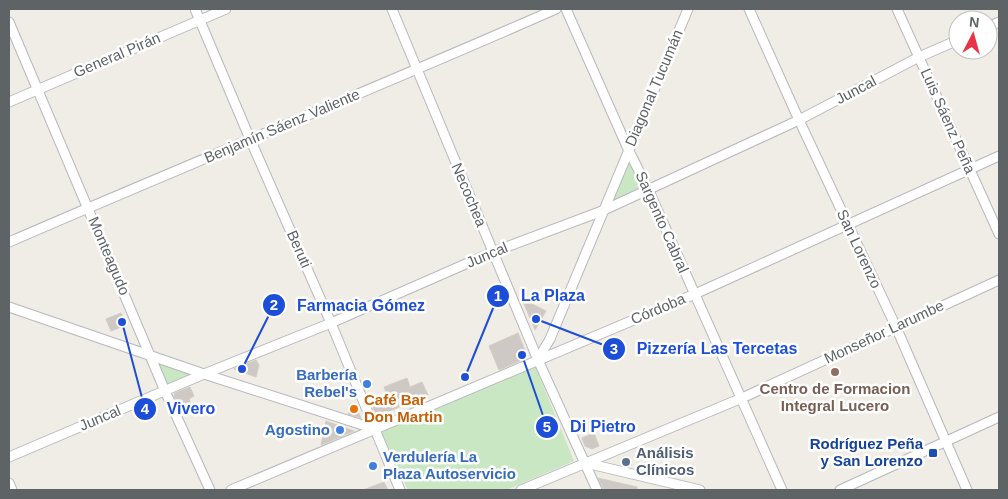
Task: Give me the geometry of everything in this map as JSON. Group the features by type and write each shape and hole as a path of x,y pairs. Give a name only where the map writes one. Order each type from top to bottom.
{"street":[{"name":"Beruti","path":"195,9 331,323 400,490"},
{"name":"General Pirán","path":"9,102 226,9"},
{"name":"Necochea","path":"392,9 538,360 586,463 596,490"},
{"name":"Benjamín Sáenz Valiente","path":"9,242 88,207 417,70 556,9"},
{"name":"Sargento Cabral","path":"566,9 782,490"},
{"name":"Diagonal Tucumán","path":"538,360 550,339 688,9"},
{"name":"San Lorenzo","path":"749,9 896,327 967,490"},
{"name":"Luis Sáenz Peña","path":"897,9 999,234"},
{"name":"Monteagudo","path":"9,22 165,391 210,490"},
{"name":"Juncal","path":"9,456 331,323 493,252 602,211 799,120 919,57 948,44"},
{"name":"Córdoba","path":"231,490 695,294 999,156"},
{"name":"Monseñor Larumbe","path":"521,490 742,398 999,280"},
{"path":"9,307 375,430"},
{"path":"840,490 999,417"},
{"path":"586,463 700,490"},
{"path":"9,483 12,490"}],"green space":[{"path":"628,149 648,189 602,211"},
{"path":"151,356 204,374 165,391"},
{"path":"535,366 574,461 506,490 408,490 380,431"}],"building":[{"path":"522,299 546,311 535,330"},
{"path":"121,313 126,325 111,331 106,319"},
{"path":"518,333 526,353 524,359 499,370 489,346"},
{"path":"256,360 259,365 256,377 234,369"},
{"path":"407,378 410,387 422,382 428,395 380,415 375,413 371,401 387,395 384,387"},
{"path":"190,387 194,396 189,399 193,409 182,414 174,396 175,393"},
{"name":"Café Bar Don Martin","path":"355,405 361,418 348,414"},
{"path":"326,421 354,431 321,445"},
{"path":"594,433 599,446 592,449 585,446 582,438"},
{"path":"598,478 637,487 637,490 604,490"},
{"path":"384,482 388,490 363,490"}],"place":[{"name":"Pizzería Las Tercetas","path":"536,319"},
{"name":"Vivero","path":"122,322"},
{"name":"Di Pietro","path":"522,355"},
{"name":"Farmacia Gómez","path":"242,369"},
{"name":"Centro de Formacion Integral Lucero","path":"835,372"},
{"name":"La Plaza","path":"465,377"},
{"name":"Barbería Rebel's","path":"367,384"},
{"name":"Café Bar Don Martin","path":"354,409"},
{"name":"Agostino","path":"340,430"},
{"name":"Rodríguez Peña y San Lorenzo","path":"933,453"},
{"name":"Análisis Clínicos","path":"626,462"},
{"name":"Verdulería La Plaza Autoservicio","path":"373,466"}]}
